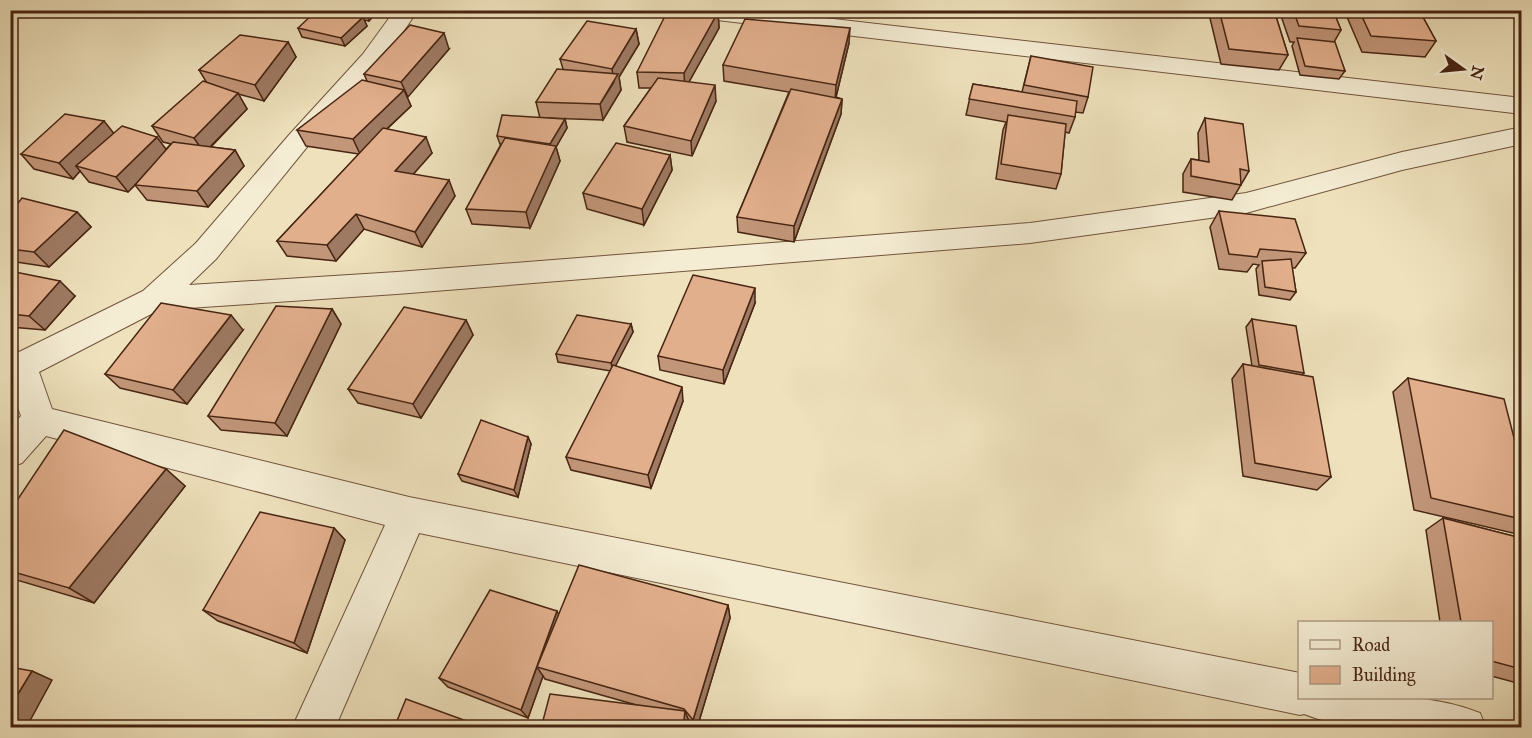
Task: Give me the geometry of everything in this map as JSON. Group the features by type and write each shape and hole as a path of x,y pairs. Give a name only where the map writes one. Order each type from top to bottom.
{"street":[{"path":"39,420 16,365 154,299 206,251 298,141 372,59 407,10"},
{"path":"702,11 1521,106"},
{"path":"154,299 398,283 1030,232 1246,203 1402,161 1521,135"},
{"path":"10,452 39,420"},
{"path":"39,420 409,514 1298,694"},
{"path":"313,728 409,514"},
{"path":"1322,699 1465,728"}],"building":[{"path":"668,10 718,12 684,73 637,72"},
{"path":"1219,10 1274,10 1288,55 1229,49"},
{"path":"1293,10 1333,10 1341,30 1299,26"},
{"path":"1359,10 1419,10 1436,41 1371,36"},
{"path":"316,11 363,17 341,38 298,28"},
{"path":"745,19 850,28 836,85 723,65"},
{"path":"587,21 636,29 612,69 560,59"},
{"path":"410,25 444,33 401,82 364,74"},
{"path":"240,35 288,42 255,85 199,70"},
{"path":"1297,38 1335,42 1345,71 1305,66"},
{"path":"1031,56 1093,67 1088,97 1024,85"},
{"path":"557,69 618,74 600,104 536,102"},
{"path":"658,78 715,85 691,141 624,126"},
{"path":"362,80 404,90 353,139 297,130"},
{"path":"203,81 238,93 194,138 152,126"},
{"path":"973,84 1077,101 1075,117 969,99"},
{"path":"791,89 842,99 794,226 737,217"},
{"path":"65,114 104,121 59,163 21,154"},
{"path":"502,115 565,119 550,144 497,136"},
{"path":"1008,115 1066,124 1061,174 1001,164"},
{"path":"1205,118 1243,124 1249,171 1240,169 1241,185 1191,176 1191,159 1209,162"},
{"path":"122,126 157,137 116,177 76,166"},
{"path":"383,128 426,137 395,171 449,180 415,232 356,214 327,245 277,241"},
{"path":"505,138 556,146 526,212 466,209"},
{"path":"173,142 235,150 197,191 135,185"},
{"path":"616,143 670,155 642,209 583,193"},
{"path":"22,198 77,212 34,252 10,249 10,213"},
{"path":"1219,211 1295,219 1306,253 1260,249 1257,257 1229,254"},
{"path":"1291,259 1296,292 1265,287 1262,261"},
{"path":"10,271 60,281 29,316 10,314"},
{"path":"693,275 755,288 723,370 658,356"},
{"path":"161,303 231,315 173,390 105,374"},
{"path":"276,306 332,309 275,423 208,416"},
{"path":"404,307 466,320 413,404 348,389"},
{"path":"577,315 631,324 611,363 556,354"},
{"path":"1252,319 1296,326 1304,373 1259,365"},
{"path":"1243,364 1313,377 1331,477 1255,463"},
{"path":"613,365 682,387 648,475 566,457"},
{"path":"1408,378 1504,399 1521,465 1521,519 1431,498"},
{"path":"481,420 528,437 514,490 458,474"},
{"path":"64,430 166,469 69,588 10,571 10,511"},
{"path":"260,512 334,528 294,643 203,610"},
{"path":"1443,518 1521,538 1521,669 1493,662 1493,621 1461,621"},
{"path":"579,565 728,605 693,720 684,709 537,667"},
{"path":"490,590 557,611 521,710 439,678"},
{"path":"10,667 32,671 10,707"},
{"path":"550,694 685,711 683,728 541,728"},
{"path":"406,699 483,727 394,728"}]}
